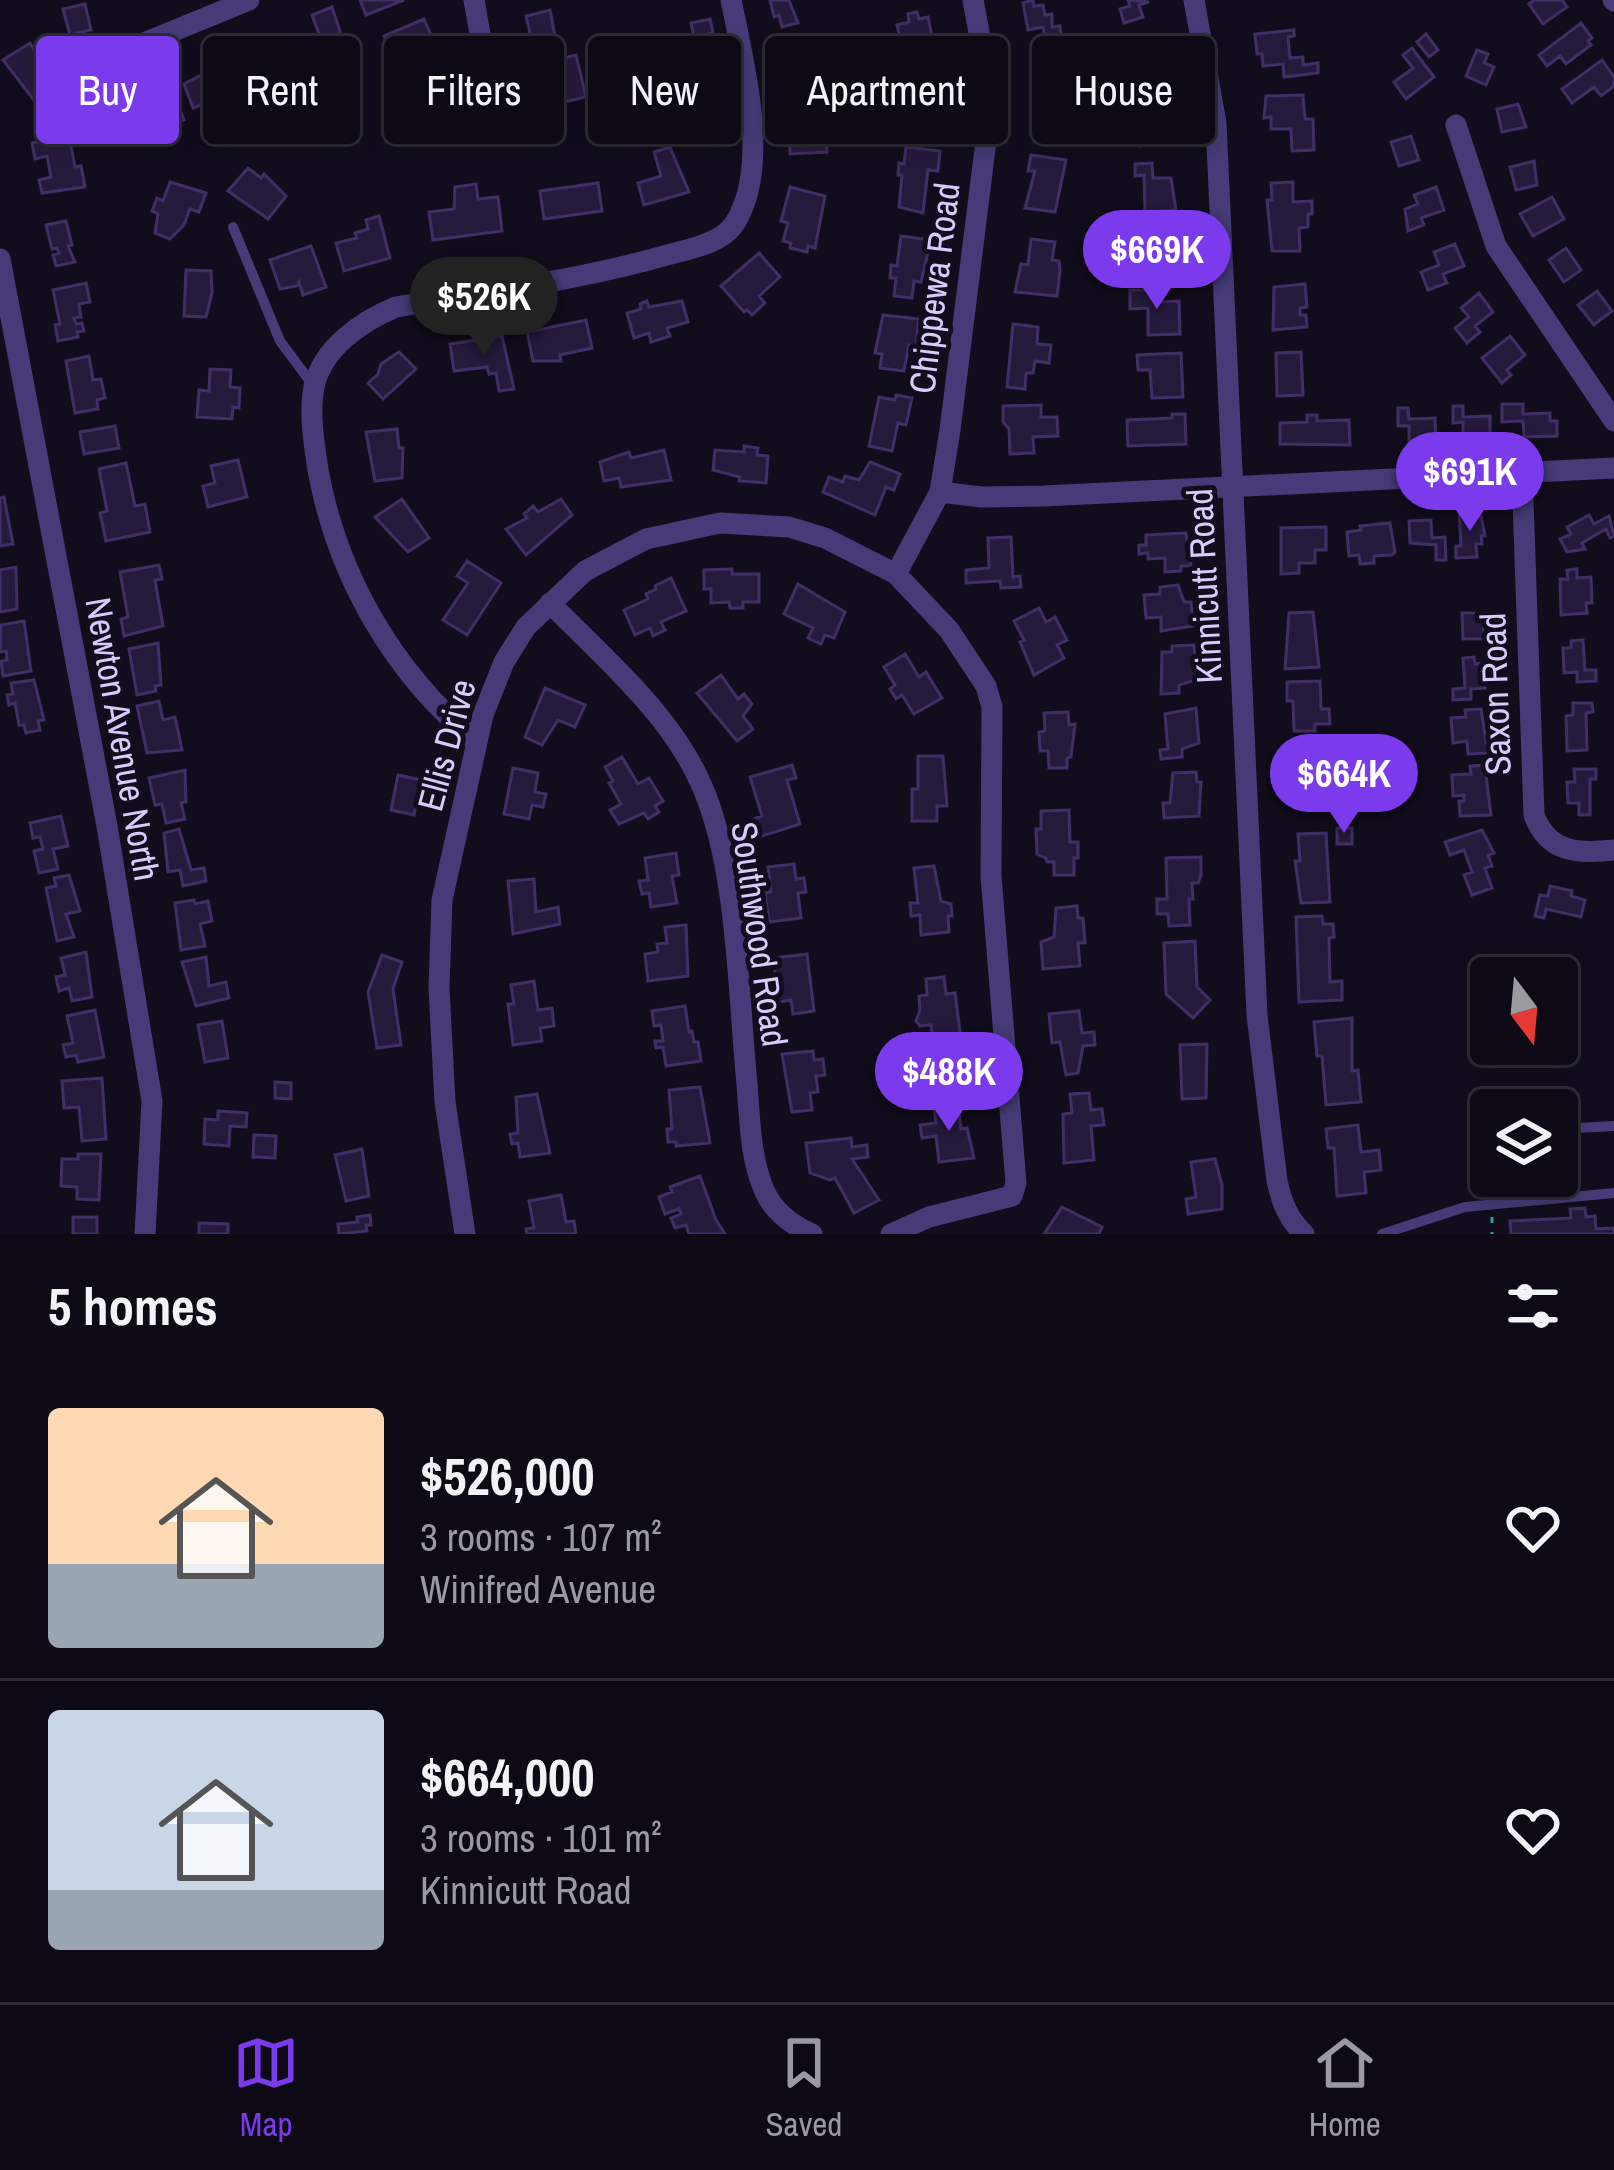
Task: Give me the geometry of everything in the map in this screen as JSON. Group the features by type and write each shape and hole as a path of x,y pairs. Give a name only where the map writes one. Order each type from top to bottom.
{"street":[{"path":"161,36 249,0"},
{"path":"474,0 480,36"},
{"path":"476,741 417,685 359,595 323,496 314,446 314,386 324,364 347,336 367,319 396,307 599,274 725,234 744,206 752,149 746,76 730,0"},
{"name":"Chippewa Road","path":"896,574 940,492 988,125 986,70 973,0"},
{"name":"Kinnicutt Road","path":"1194,0 1216,123 1257,1015 1277,1181 1282,1204 1304,1234"},
{"path":"1456,125 1496,246 1614,421"},
{"name":"Newton Avenue North","path":"0,259 107,826 152,1101 145,1234"},
{"path":"940,492 1045,496 1614,468"},
{"name":"Saxon Road","path":"1522,472 1534,815 1546,838 1558,847 1584,853 1614,850"},
{"name":"Ellis Drive","path":"465,1234 445,1102 439,988 442,900 476,741 504,662 526,626 586,571 646,539 720,523 789,527 825,538 896,574 976,666 992,707 991,876 1017,1158 1012,1196 929,1217 891,1234"},
{"name":"Southwood Road","path":"550,603 638,695 688,757 704,789 728,901 753,1154 767,1198 791,1224 812,1234"}],"lane":[{"path":"233,227 280,341 314,386"},
{"path":"1578,1128 1614,1126"},
{"path":"1382,1234 1465,1207 1614,1193"},
{"path":"1507,1197 1507,1201"}],"building":[{"path":"360,0 404,0 366,15"},
{"path":"770,0 789,0 798,23 782,27"},
{"path":"1033,0 1034,6 1043,5 1045,15 1052,14 1052,27 1060,26 1061,35 1045,36 1043,27 1028,30 1023,3"},
{"path":"1128,0 1149,2 1139,5 1143,17 1124,23 1120,9 1130,6"},
{"path":"1562,0 1567,7 1543,24 1529,4"},
{"path":"85,4 91,30 70,35 63,9"},
{"path":"332,7 341,36 320,36 312,15"},
{"path":"550,10 555,36 531,36 526,16"},
{"path":"908,14 928,17 932,36 900,36 897,25 909,22"},
{"path":"424,19 431,35 428,36 384,36"},
{"path":"710,19 713,33 694,36 691,23"},
{"path":"1581,23 1592,38 1591,45 1566,64 1560,56 1547,66 1539,55"},
{"path":"1294,30 1294,36 1288,37 1290,58 1303,57 1303,65 1318,63 1318,73 1284,77 1283,64 1263,66 1255,34"},
{"path":"1426,34 1438,50 1429,57 1417,42"},
{"path":"30,43 36,54 36,103 3,60"},
{"path":"1412,48 1434,77 1406,99 1394,82 1413,68 1403,55"},
{"path":"1477,50 1488,54 1484,63 1494,67 1486,85 1466,76"},
{"path":"576,55 586,97 564,102 564,58"},
{"path":"1602,60 1614,77 1614,86 1601,96 1594,87 1572,103 1562,89"},
{"path":"203,74 203,104 193,108 184,84"},
{"path":"1303,95 1305,119 1313,119 1314,150 1292,151 1291,129 1271,129 1271,117 1264,118 1266,96"},
{"path":"1518,104 1526,127 1502,132 1497,109"},
{"path":"1411,136 1419,160 1399,166 1391,142"},
{"path":"32,143 71,144 85,187 42,193 39,180 51,177 47,156 35,159"},
{"path":"790,144 826,144 827,152 790,154"},
{"path":"670,147 689,192 644,205 638,183 661,176 654,152"},
{"path":"906,147 940,151 938,171 928,170 923,213 899,207 899,163 904,164"},
{"path":"1031,155 1066,160 1055,212 1025,208 1035,171 1028,171"},
{"path":"1534,161 1537,185 1516,190 1510,167"},
{"path":"1152,163 1153,178 1171,178 1176,210 1145,212 1144,175 1135,176 1135,164"},
{"path":"248,168 261,178 264,174 286,196 268,219 228,191"},
{"path":"170,182 206,193 199,212 190,209 184,225 170,239 155,233 158,214 152,211 157,198 163,201"},
{"path":"1293,182 1293,202 1312,201 1312,214 1308,214 1308,227 1299,228 1300,251 1272,251 1267,200 1272,200 1271,183"},
{"path":"598,183 602,211 544,219 540,191"},
{"path":"476,184 478,199 498,197 502,231 433,240 429,212 454,209 455,187"},
{"path":"790,187 825,196 815,248 808,246 807,252 783,241 788,223 781,221"},
{"path":"1436,187 1444,210 1421,218 1424,225 1408,231 1405,209 1418,204 1414,195"},
{"path":"1552,197 1564,219 1533,236 1520,214"},
{"path":"379,216 390,258 344,271 336,243 357,238 355,233 368,229 366,220"},
{"path":"66,221 75,262 56,266 53,255 59,253 52,249 46,225"},
{"path":"1152,226 1152,240 1177,239 1181,261 1175,277 1140,271 1139,266 1146,266 1145,247 1129,247 1128,228"},
{"path":"901,236 931,240 912,298 894,296 896,278 890,278 891,265 897,266"},
{"path":"1031,239 1055,242 1052,260 1059,261 1060,271 1057,296 1015,292 1021,264 1028,265"},
{"path":"1455,244 1464,266 1443,274 1447,283 1428,290 1421,272 1439,265 1434,252"},
{"path":"311,246 326,287 303,295 299,282 280,289 270,260"},
{"path":"1566,248 1581,270 1564,282 1549,260"},
{"path":"759,253 780,277 759,296 765,303 752,315 721,286"},
{"path":"186,270 211,271 206,317 184,316"},
{"path":"86,283 90,302 79,304 81,317 74,318 84,331 58,341 55,325 60,324 53,290"},
{"path":"1305,284 1307,307 1300,308 1300,315 1306,315 1307,327 1273,330 1274,287"},
{"path":"1130,290 1158,290 1159,302 1179,301 1180,334 1148,335 1148,308 1130,309"},
{"path":"1597,291 1612,311 1594,325 1578,305"},
{"path":"1479,293 1493,312 1475,326 1480,332 1467,343 1455,328 1469,317 1461,308"},
{"path":"647,301 649,307 682,301 688,322 667,328 670,336 651,342 649,333 634,338 627,313 641,309 640,304"},
{"path":"883,315 919,319 916,346 909,345 904,371 880,368 882,354 875,353"},
{"path":"586,320 592,348 560,355 561,361 533,361 527,332"},
{"path":"1013,324 1038,327 1037,344 1051,345 1049,363 1035,361 1033,373 1026,373 1025,389 1007,387"},
{"path":"502,336 514,389 499,391 496,373 489,374 487,367 454,371 450,344"},
{"path":"1510,336 1525,355 1507,370 1511,375 1502,383 1482,358"},
{"path":"399,352 416,369 383,399 368,383 381,364"},
{"path":"1301,352 1303,395 1277,396 1276,353"},
{"path":"1181,353 1183,397 1152,398 1150,370 1138,370 1137,355"},
{"path":"89,356 93,380 101,379 105,398 97,400 98,409 75,413 66,361"},
{"path":"210,369 231,370 230,387 240,388 239,408 233,407 232,419 197,417 199,390 209,391"},
{"path":"896,395 912,398 906,425 898,423 892,451 869,446 879,397 895,400"},
{"path":"1502,404 1523,404 1523,414 1550,413 1550,421 1557,421 1557,436 1524,437 1523,421 1502,422"},
{"path":"1041,405 1041,417 1057,417 1058,436 1033,437 1034,453 1010,454 1003,406"},
{"path":"1453,406 1463,406 1463,417 1490,416 1490,439 1463,439 1463,422 1453,423"},
{"path":"1398,408 1408,408 1409,419 1435,418 1436,441 1409,441 1409,426 1398,426"},
{"path":"1172,414 1185,414 1186,444 1128,446 1127,420 1172,418"},
{"path":"1307,415 1317,415 1317,421 1349,420 1350,445 1280,444 1280,423 1307,422"},
{"path":"115,426 119,448 84,454 80,432"},
{"path":"397,429 399,448 403,448 402,478 375,481 366,432"},
{"path":"744,446 768,456 766,483 739,481 740,477 713,470 715,450 744,452"},
{"path":"664,450 671,480 621,487 619,478 604,481 600,462 629,452 631,458"},
{"path":"238,460 247,497 208,507 203,486 215,483 211,466"},
{"path":"870,462 900,474 894,490 886,487 875,515 823,492 829,477 859,480"},
{"path":"126,463 135,506 145,504 150,532 106,541 100,513 107,511 99,469"},
{"path":"4,497 13,544 0,546 0,498"},
{"path":"402,499 429,538 408,552 375,517"},
{"path":"561,499 572,515 526,555 506,529 527,518 524,514 533,506 538,512"},
{"path":"1480,511 1485,536 1481,536 1482,544 1476,544 1477,557 1456,558 1456,546 1461,546 1459,512"},
{"path":"1589,515 1594,524 1609,516 1614,536 1610,538 1606,529 1582,543 1585,549 1567,552 1560,539 1571,534 1567,527"},
{"path":"1431,520 1432,538 1445,537 1446,560 1436,560 1436,545 1410,543 1409,521"},
{"path":"1390,523 1392,555 1374,556 1374,563 1360,564 1359,555 1349,556 1347,532"},
{"path":"1326,527 1326,550 1315,550 1315,563 1299,563 1299,573 1281,574 1281,528"},
{"path":"1186,533 1191,566 1181,566 1181,571 1165,572 1165,558 1139,554 1146,535"},
{"path":"1011,537 1013,577 1020,576 1021,587 1001,588 1000,581 966,583 966,570 989,568 988,538"},
{"path":"467,561 501,583 467,635 443,620 468,583 457,576"},
{"path":"159,565 162,579 155,580 163,626 124,636 121,619 128,617 120,572"},
{"path":"16,567 17,609 0,612 0,570"},
{"path":"732,569 732,574 759,574 759,602 743,602 743,608 730,608 729,602 711,603 711,589 704,589 704,570"},
{"path":"1577,569 1577,578 1591,577 1592,603 1586,603 1587,613 1561,615 1560,579 1568,579 1567,570"},
{"path":"671,578 686,611 661,622 665,630 653,636 650,628 635,635 624,610 648,599 646,594"},
{"path":"798,584 845,612 834,638 825,635 821,644 808,638 813,628 784,614"},
{"path":"1178,585 1184,602 1191,602 1193,626 1161,631 1161,617 1146,618 1144,595"},
{"path":"1039,608 1046,622 1055,617 1067,640 1057,645 1064,658 1034,675 1014,621"},
{"path":"1313,612 1319,667 1285,669 1289,613"},
{"path":"1462,613 1483,613 1484,639 1463,639"},
{"path":"24,621 31,671 3,676 1,661 7,660 6,651 0,652 1,625"},
{"path":"1583,640 1585,670 1596,670 1596,681 1577,682 1577,672 1564,673 1563,648"},
{"path":"158,643 161,685 155,686 156,691 137,695 129,649"},
{"path":"1194,645 1196,680 1179,685 1179,693 1161,694 1162,652 1172,652 1172,646"},
{"path":"905,654 919,677 926,672 942,698 914,714 902,695 896,699 890,689 895,685 884,667"},
{"path":"1474,657 1475,664 1483,663 1485,688 1471,689 1471,699 1453,700 1453,689 1465,688 1463,658"},
{"path":"721,675 738,699 744,694 752,704 743,716 753,729 737,741 697,693"},
{"path":"34,680 44,720 38,721 40,730 26,733 7,695 13,694 11,683"},
{"path":"1320,681 1321,709 1329,709 1330,724 1315,724 1315,731 1294,731 1287,682"},
{"path":"545,688 585,705 575,727 558,720 542,745 525,737"},
{"path":"159,701 163,720 175,717 182,750 147,753 137,706"},
{"path":"1573,703 1592,703 1593,712 1586,713 1587,750 1567,751 1566,716 1573,715"},
{"path":"1196,708 1199,743 1182,749 1182,757 1161,759 1160,750 1168,749 1165,714"},
{"path":"1481,709 1488,753 1468,754 1467,741 1453,743 1451,718 1466,717 1465,710"},
{"path":"1068,712 1069,725 1075,724 1071,757 1067,768 1049,768 1048,751 1040,751 1044,713"},
{"path":"1333,753 1333,782 1324,782 1324,803 1307,803 1306,783 1298,783 1297,754"},
{"path":"918,756 943,756 947,806 937,806 937,821 912,821"},
{"path":"622,757 638,784 649,778 663,801 655,806 659,812 648,819 644,813 619,824 610,810 621,804 605,767"},
{"path":"792,765 796,778 787,780 800,824 759,837 754,819 762,816 750,777"},
{"path":"1488,765 1491,815 1460,816 1459,801 1464,801 1464,795 1453,796 1452,775 1471,774 1470,766"},
{"path":"513,768 538,773 535,792 546,794 543,807 532,805 529,819 504,814"},
{"path":"1574,769 1596,769 1596,779 1590,779 1590,815 1579,815 1579,803 1568,803 1567,782 1575,782"},
{"path":"185,770 186,802 181,803 185,819 166,823 162,804 155,805 149,778"},
{"path":"1196,772 1201,782 1199,816 1164,818 1163,803 1170,803 1173,773"},
{"path":"398,775 421,780 414,815 391,810"},
{"path":"1069,810 1070,842 1078,842 1078,858 1074,858 1074,875 1054,875 1054,862 1037,854 1036,829 1041,829 1041,811"},
{"path":"61,816 68,846 53,849 58,869 39,873 34,851 43,849 40,837 33,838 30,823"},
{"path":"1337,828 1352,828 1352,844 1337,844"},
{"path":"179,829 191,870 204,868 206,881 183,886 180,870 168,872 164,833"},
{"path":"1482,830 1494,853 1488,855 1492,866 1485,868 1492,888 1472,895 1464,875 1472,872 1464,850 1450,855 1445,842"},
{"path":"1326,833 1330,902 1301,903 1295,861 1300,861 1298,834"},
{"path":"676,853 679,875 672,876 677,903 651,907 649,893 642,894 639,881 648,880 645,858"},
{"path":"1201,857 1201,875 1198,883 1192,883 1193,899 1189,899 1190,925 1169,926 1168,914 1157,914 1157,899 1167,899 1166,858"},
{"path":"794,864 796,879 804,878 806,892 798,893 801,918 769,922 768,867"},
{"path":"934,866 941,901 951,904 949,932 921,935 920,915 911,916 910,903 918,903 914,868"},
{"path":"69,875 80,911 66,914 74,937 57,941 46,888 56,886 54,878"},
{"path":"534,879 536,912 558,907 560,924 513,934 508,881"},
{"path":"1550,886 1585,900 1581,917 1546,909 1544,918 1535,916 1540,895 1548,896"},
{"path":"194,900 195,904 208,901 212,921 200,924 205,946 181,950 175,903"},
{"path":"1077,906 1085,943 1078,943 1080,966 1043,969 1041,942 1054,937 1056,908"},
{"path":"1322,916 1323,924 1333,924 1330,982 1342,981 1342,1000 1299,1002 1296,917"},
{"path":"686,925 688,976 648,981 645,954 658,952 657,944 667,943 665,927"},
{"path":"1195,941 1197,987 1210,1000 1193,1018 1166,994 1164,943"},
{"path":"86,952 92,997 72,1001 69,988 59,991 56,977 65,975 61,958"},
{"path":"807,954 814,1011 793,1014 791,1000 779,1002 773,958"},
{"path":"382,955 402,962 393,989 401,1045 377,1048 368,992"},
{"path":"206,957 209,986 226,982 229,998 196,1006 182,962"},
{"path":"944,977 946,994 955,993 961,1039 933,1043 931,1025 920,1026 916,1021 919,996 927,995 926,979"},
{"path":"534,981 538,1010 552,1008 554,1026 540,1028 542,1041 513,1045 508,1004 514,1004 511,985"},
{"path":"685,1006 701,1061 666,1066 663,1047 656,1048 655,1041 663,1041 661,1025 654,1026 652,1011"},
{"path":"95,1010 104,1057 78,1062 76,1055 66,1057 63,1045 73,1043 67,1016"},
{"path":"1079,1011 1082,1033 1094,1032 1095,1045 1083,1046 1078,1073 1066,1075 1060,1042 1052,1043 1049,1014"},
{"path":"1352,1018 1352,1071 1358,1070 1361,1102 1326,1105 1314,1022"},
{"path":"222,1021 228,1058 205,1062 198,1025"},
{"path":"1207,1044 1206,1098 1182,1099 1180,1045"},
{"path":"813,1051 814,1060 823,1059 825,1075 816,1076 818,1092 810,1093 812,1110 792,1112 782,1054"},
{"path":"102,1078 106,1139 82,1141 79,1107 64,1108 62,1081"},
{"path":"275,1082 291,1083 291,1099 275,1098"},
{"path":"700,1087 710,1143 676,1146 668,1142 667,1129 672,1129 669,1090"},
{"path":"1089,1093 1091,1110 1102,1109 1104,1125 1091,1126 1094,1160 1064,1163 1063,1114 1072,1113 1070,1094"},
{"path":"537,1094 550,1153 520,1157 518,1143 512,1144 510,1134 518,1133 516,1097"},
{"path":"958,1103 961,1129 967,1128 974,1158 939,1162 936,1136 922,1138 920,1125 936,1123 934,1106"},
{"path":"218,1111 247,1113 246,1127 230,1126 229,1146 204,1144 205,1119 218,1120"},
{"path":"1358,1125 1361,1152 1379,1150 1381,1170 1364,1172 1366,1193 1337,1196 1334,1148 1328,1148 1326,1129"},
{"path":"254,1135 276,1136 275,1158 253,1157"},
{"path":"851,1138 852,1147 867,1145 868,1157 852,1159 879,1200 854,1213 835,1178 810,1173 806,1143"},
{"path":"362,1149 369,1196 346,1201 335,1155"},
{"path":"78,1154 101,1154 99,1200 77,1199 77,1187 61,1186 62,1159 78,1159"},
{"path":"1215,1159 1222,1209 1188,1214 1186,1199 1196,1197 1191,1162"},
{"path":"700,1176 725,1234 689,1234 686,1225 675,1228 671,1218 681,1214 679,1209 665,1214 659,1197 672,1192 670,1187"},
{"path":"561,1195 566,1222 574,1221 576,1234 527,1234 526,1229 534,1228 529,1201"},
{"path":"1062,1207 1102,1227 1099,1234 1044,1234"},
{"path":"1585,1208 1586,1217 1595,1216 1596,1229 1614,1228 1614,1234 1511,1234 1510,1221 1571,1218 1570,1209"},
{"path":"370,1215 367,1231 339,1234 338,1224"},
{"path":"73,1217 97,1217 97,1234 73,1234"},
{"path":"199,1223 228,1224 228,1234 199,1234"}]}
